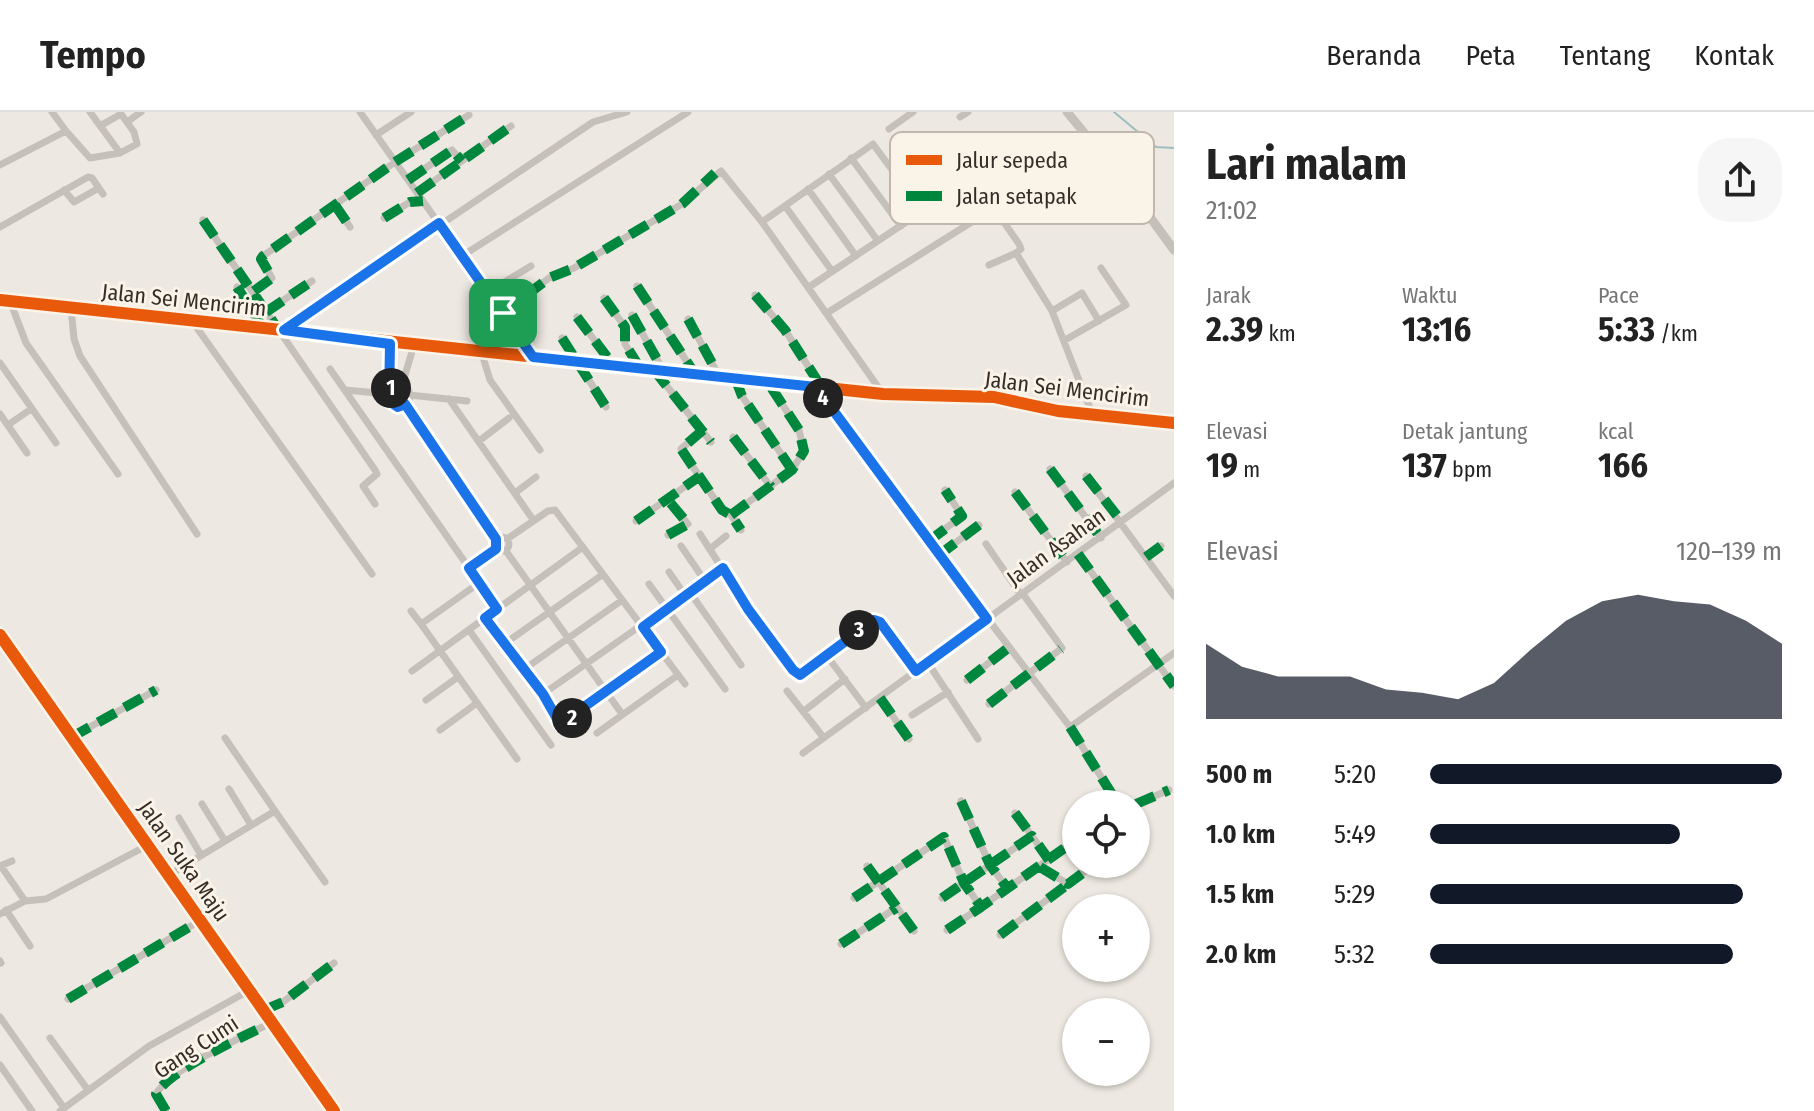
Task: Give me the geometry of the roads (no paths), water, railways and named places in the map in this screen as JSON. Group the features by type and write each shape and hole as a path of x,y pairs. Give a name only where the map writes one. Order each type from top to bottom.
{"street":[{"path":"52,112 62,134 90,158 120,153 137,144 127,122 119,114 100,126"},
{"path":"90,112 120,153"},
{"path":"127,122 141,112"},
{"path":"374,132 411,112"},
{"path":"281,330 593,122 627,112"},
{"path":"462,256 688,112"},
{"path":"889,129 913,112"},
{"path":"1067,112 1083,132"},
{"path":"254,291 272,278 261,259 263,256 395,162 469,115"},
{"path":"362,116 533,357"},
{"path":"417,193 511,126"},
{"path":"0,165 62,134"},
{"path":"762,222 870,145 875,146 890,167"},
{"path":"408,180 452,150 462,161"},
{"path":"851,158 890,211"},
{"path":"503,313 549,278 574,268 682,204 718,171 727,176 762,222 883,394"},
{"path":"829,174 878,241"},
{"path":"0,227 64,190 88,177 101,191 74,202 64,190"},
{"path":"808,189 856,256"},
{"path":"384,218 410,202 423,201"},
{"path":"335,205 350,227"},
{"path":"785,206 832,271"},
{"path":"203,220 375,470 374,477 363,486 375,504"},
{"path":"1154,223 1174,250"},
{"path":"809,287 904,224"},
{"path":"827,313 966,224"},
{"path":"989,265 1021,249 1006,224"},
{"path":"1016,253 1052,311 1093,416"},
{"path":"488,292 531,266"},
{"path":"1065,340 1126,305 1101,268"},
{"path":"266,312 312,281"},
{"path":"637,286 695,374"},
{"path":"237,287 263,328"},
{"path":"1052,311 1082,293 1099,321"},
{"path":"755,295 785,330 819,387 939,555 1070,727 1109,790"},
{"path":"604,298 625,327 625,344 640,368"},
{"path":"5,301 26,343 118,474"},
{"name":"Jalan Sei Mencirim","path":"5,301 482,354 579,361 883,394 994,397 1093,416 1174,423"},
{"path":"71,308 74,339 80,356 197,534"},
{"path":"632,315 658,370 711,442"},
{"path":"577,317 614,366"},
{"path":"688,319 719,376"},
{"path":"192,321 372,574"},
{"path":"562,338 606,407"},
{"path":"390,344 391,404 405,404"},
{"path":"414,345 406,363 402,385 409,395 467,401"},
{"path":"482,354 490,380 540,450"},
{"path":"392,361 406,363"},
{"path":"0,363 56,443"},
{"path":"330,369 497,609"},
{"path":"735,378 742,396 792,470"},
{"path":"731,515 792,470 803,455 804,441 767,381"},
{"path":"345,390 390,390 402,385"},
{"path":"405,404 409,395"},
{"path":"449,399 534,521"},
{"path":"405,404 496,544 506,551 622,714"},
{"path":"8,425 31,409"},
{"path":"0,414 27,453"},
{"path":"479,441 509,418"},
{"path":"703,430 680,447 722,510 731,515 741,530"},
{"path":"733,437 771,487"},
{"path":"1050,469 1101,538"},
{"path":"636,521 700,476"},
{"path":"1086,476 1174,596"},
{"path":"515,493 536,477"},
{"name":"Jalan Asahan","path":"803,753 1174,483"},
{"path":"929,541 962,516 945,490"},
{"path":"1015,492 1067,562"},
{"path":"668,500 688,524 668,535"},
{"path":"469,568 496,544 555,510 685,684"},
{"path":"939,555 979,525"},
{"path":"700,534 748,609 796,673 804,673 877,620 916,671"},
{"path":"711,548 726,536"},
{"path":"506,551 510,546 507,539"},
{"path":"986,544 1062,647 989,704"},
{"path":"681,546 705,581"},
{"path":"1146,557 1161,546"},
{"path":"412,671 583,547"},
{"path":"1078,554 1174,686"},
{"path":"543,694 643,627 723,568"},
{"path":"669,572 741,665"},
{"path":"504,644 602,575"},
{"path":"421,624 479,583"},
{"path":"649,584 725,689"},
{"path":"523,670 621,601"},
{"path":"411,611 517,759"},
{"path":"485,618 563,725 661,652"},
{"path":"469,630 551,745"},
{"name":"Jalan Suka Maju","path":"0,635 332,1107"},
{"path":"967,680 1008,648"},
{"path":"1070,727 1174,653"},
{"path":"827,656 866,708"},
{"path":"928,663 978,739"},
{"path":"597,733 678,675"},
{"path":"426,700 458,677"},
{"path":"804,711 845,679"},
{"path":"72,737 156,690"},
{"path":"787,691 824,738"},
{"path":"912,715 948,692"},
{"path":"880,698 909,739"},
{"path":"440,730 477,703"},
{"path":"225,738 325,882"},
{"path":"229,789 251,825"},
{"path":"1150,798 1169,790"},
{"path":"961,801 990,865 1008,889"},
{"path":"202,804 225,841"},
{"path":"169,875 275,811"},
{"path":"1015,813 1049,860"},
{"path":"179,818 201,855"},
{"path":"942,898 1032,836"},
{"path":"854,898 944,837 964,883 981,907"},
{"path":"30,946 3,912 25,901 46,899 148,845"},
{"path":"947,930 1062,850"},
{"path":"12,861 0,866 25,901"},
{"path":"867,866 914,931"},
{"path":"1040,867 1068,884"},
{"path":"1000,935 1076,878"},
{"path":"841,944 896,908"},
{"path":"68,999 201,920"},
{"path":"264,1010 283,1002 334,963"},
{"path":"0,1017 62,1110 149,1046 250,990"},
{"name":"Gang Cumi","path":"166,1111 156,1094 167,1082 223,1046 273,1022"},
{"path":"50,1038 88,1090"},
{"path":"0,1065 32,1111"}],"waterway":[{"path":"1114,112 1138,132"},
{"path":"1154,145 1174,148"}]}
